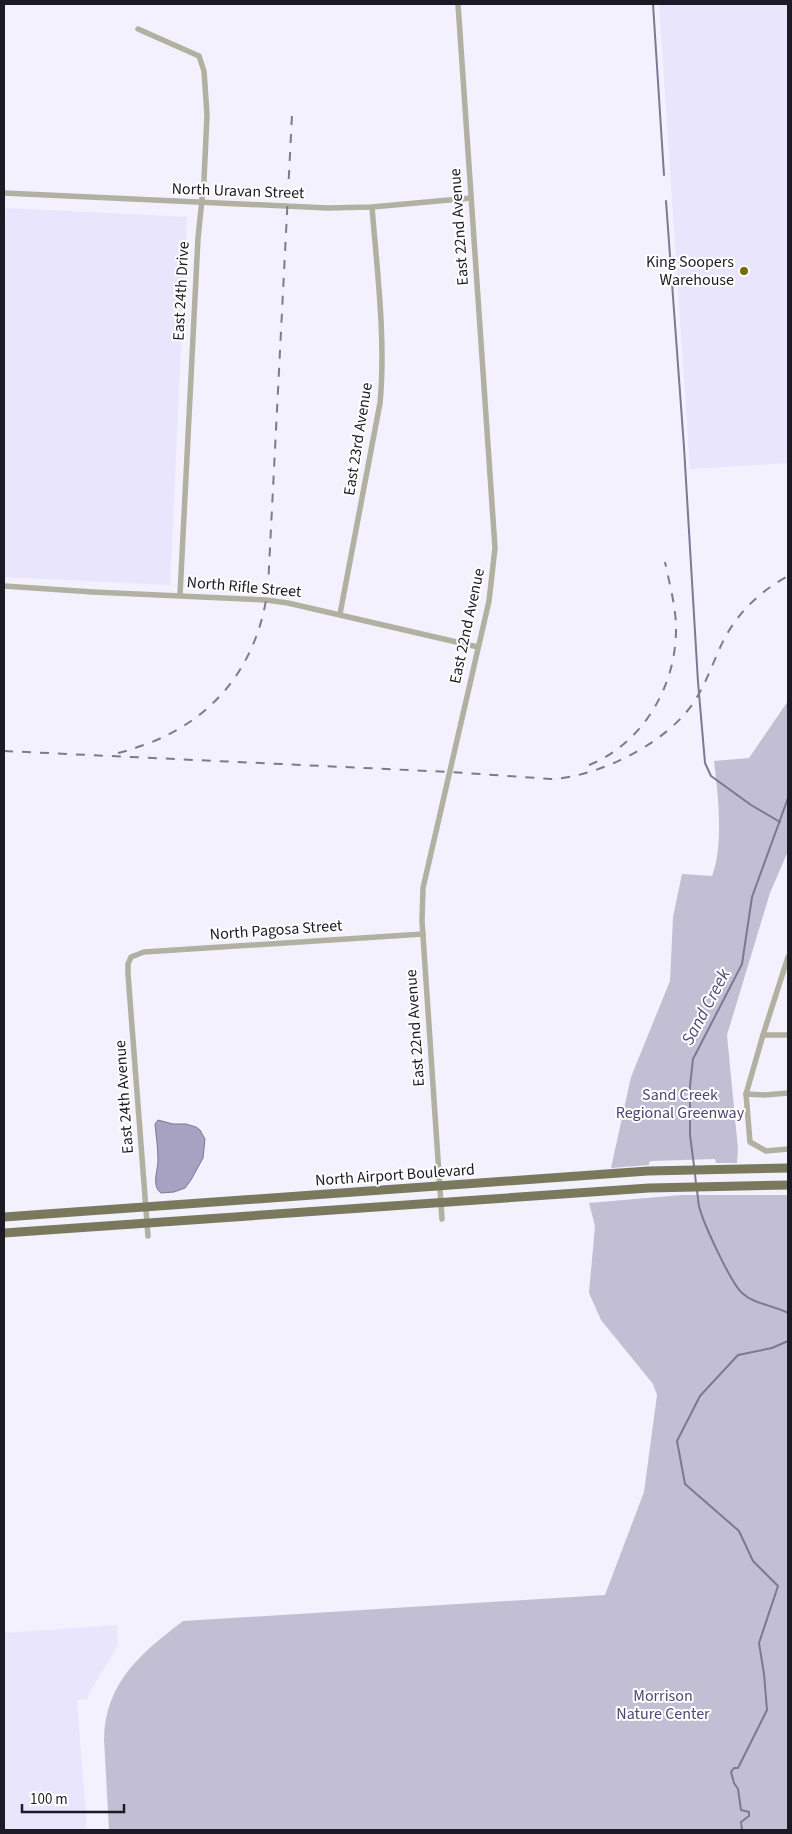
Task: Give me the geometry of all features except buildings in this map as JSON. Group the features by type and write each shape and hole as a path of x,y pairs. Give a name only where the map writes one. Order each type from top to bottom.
{"main road":[{"name":"North Airport Boulevard","path":"4,1217 648,1171 788,1168"},
{"name":"North Airport Boulevard","path":"4,1233 649,1188 788,1185"}],"street":[{"name":"East 22nd Avenue","path":"442,1219 422,901 424,877 492,585 495,548 458,4"},
{"name":"East 24th Drive","path":"138,29 199,56 204,71 207,115 204,180 200,203 180,595"},
{"name":"North Uravan Street","path":"4,193 328,208 372,207 471,198"},
{"name":"East 23rd Avenue","path":"340,614 382,384 382,352 372,207"},
{"name":"North Rifle Street","path":"4,586 266,600 295,604 478,647"},
{"name":"North Pagosa Street","path":"132,957 144,952 423,934"},
{"name":"East 24th Avenue","path":"132,957 128,964 128,974 148,1236"},
{"path":"788,957 786,972 763,1035 746,1094 750,1142 766,1151 788,1149"},
{"path":"763,1035 788,1035"},
{"path":"746,1094 788,1093"}],"shaded area":[{"path":"659,4 788,4 788,463 690,469"},
{"path":"6,208 187,217 170,585 4,577 4,247"},
{"path":"158,1120 196,1127 205,1139 203,1158 191,1180 185,1188 174,1192 161,1193 156,1186 158,1155 155,1124"},
{"path":"117,1625 118,1645 88,1695 88,1699 77,1700 87,1830 4,1830 4,1633"}],"green space":[{"name":"Sand Creek Regional Greenway","path":"788,701 788,851 770,893 727,1035 738,1149 737,1163 716,1163 715,1159 652,1161 649,1162 649,1165 611,1168 631,1077 670,981 673,917 682,874 712,876 716,863 719,819 714,761 749,758"},
{"name":"Morrison Nature Center","path":"681,1195 788,1195 788,1830 109,1830 104,1739 106,1719 111,1701 118,1685 128,1671 153,1645 183,1621 605,1595 644,1492 657,1395 653,1384 601,1320 589,1293 595,1226 589,1203"}],"waterway":[{"path":"653,4 664,175"},
{"path":"666,201 705,763 711,776 751,805 780,822"},
{"name":"Sand Creek","path":"694,1166 690,1135 690,1086 693,1059 742,964 752,897 788,798"},
{"name":"Sand Creek","path":"695,1174 696,1184"},
{"name":"Sand Creek","path":"697,1191 699,1206 706,1225 737,1287 747,1297 788,1313"},
{"name":"Sand Creek","path":"742,1830 741,1822 749,1816 749,1812 741,1810 738,1789 731,1772 734,1768 738,1768 767,1710 759,1643 778,1586 753,1561 739,1531 685,1484 677,1441 700,1396 738,1355 772,1348 788,1341"}],"railway":[{"path":"118,753 147,744 172,733 195,718 214,702 231,683 244,662 255,639 263,614 268,587 292,115"},
{"path":"589,765 609,755 641,727 654,709 671,670 675,648 676,620 665,562"},
{"path":"4,751 450,772 551,779 570,777 610,765 650,744 667,731 694,702 731,627 756,598 788,576"}],"place":[{"name":"King Soopers Warehouse","path":"744,271"}]}
